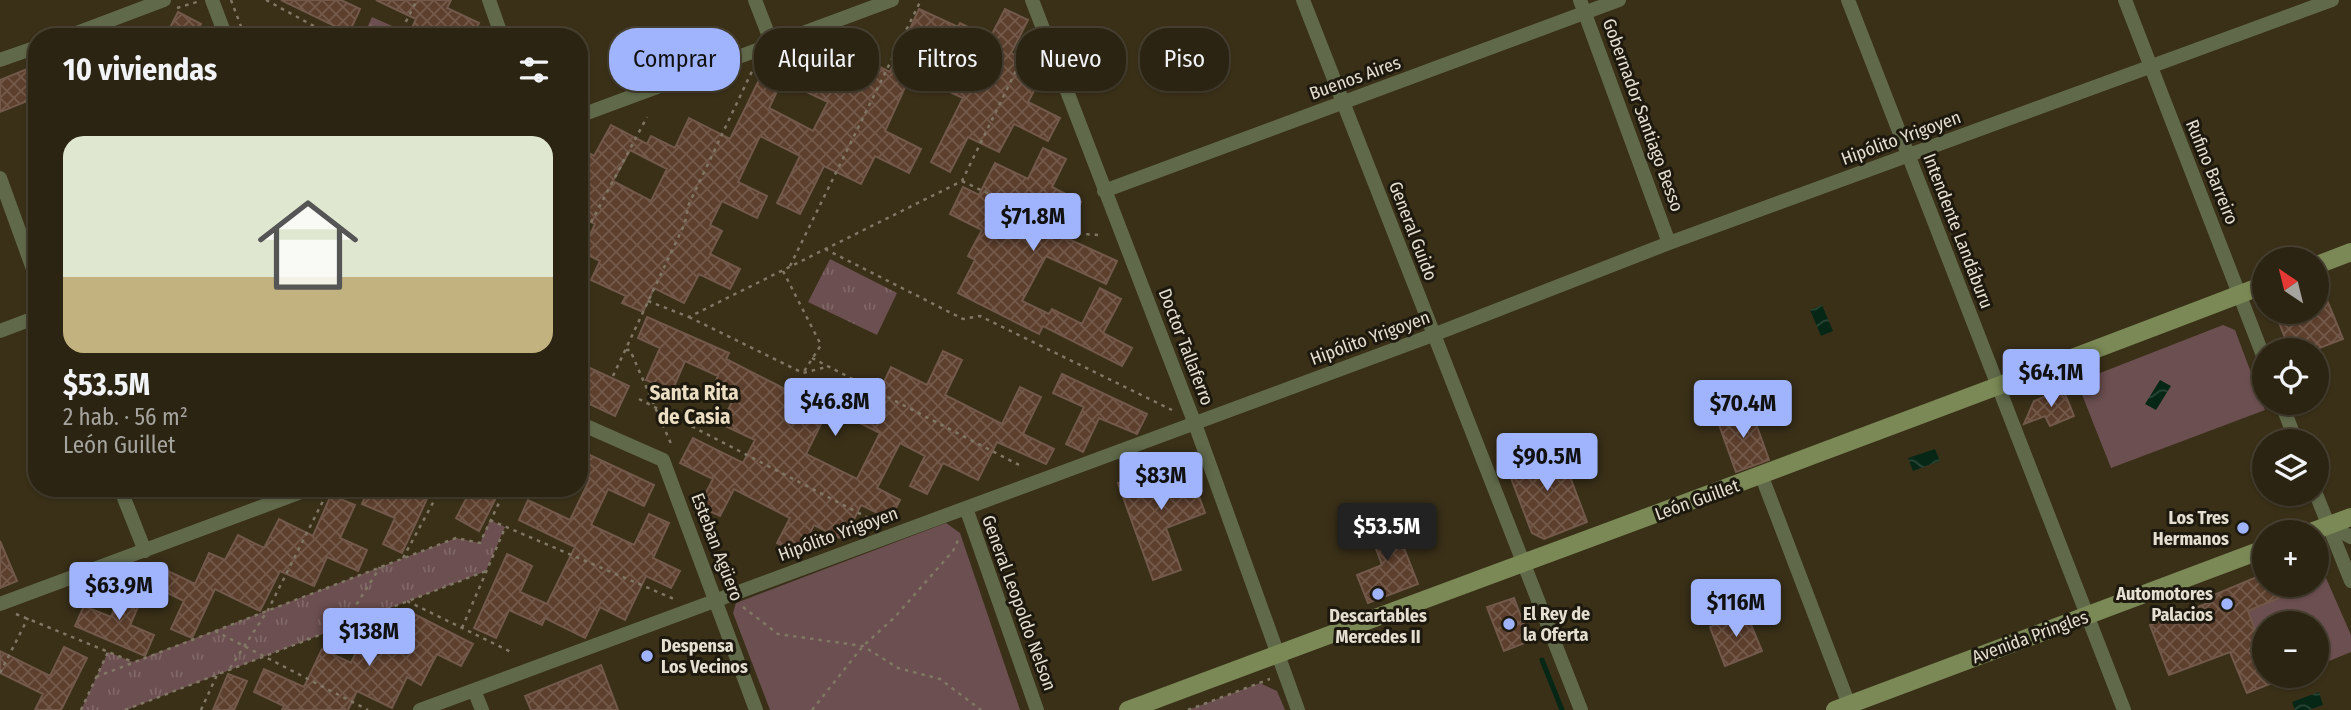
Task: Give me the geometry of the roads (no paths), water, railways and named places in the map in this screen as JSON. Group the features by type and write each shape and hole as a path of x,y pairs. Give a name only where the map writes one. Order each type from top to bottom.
{"street":[{"path":"489,0 499,28"},
{"path":"755,0 766,28"},
{"path":"816,28 892,0"},
{"name":"Doctor Tallaferro","path":"1032,0 1195,424 1298,710"},
{"name":"General Guido","path":"1303,0 1581,710"},
{"name":"Buenos Aires","path":"1104,191 1342,104 1583,6 1619,0"},
{"name":"Intendente Landáburu","path":"1848,0 2124,710"},
{"name":"Rufino Barreiro","path":"2125,0 2256,338"},
{"name":"Hipólito Yrigoyen","path":"420,710 1195,424 1669,243 2332,0"},
{"path":"209,4 221,28"},
{"path":"94,28 167,5"},
{"name":"Gobernador Santiago Besso","path":"1583,6 1669,243"},
{"path":"0,60 28,50"},
{"path":"588,113 754,51"},
{"path":"0,178 28,255"},
{"path":"2329,260 2351,251"},
{"name":"León Guillet","path":"1128,710 1523,562 1762,477 2252,290"},
{"path":"0,331 28,320"},
{"name":"Esteban Agüero","path":"588,428 663,460 756,710"},
{"path":"1762,477 1845,708"},
{"path":"124,497 145,551"},
{"path":"0,604 288,497"},
{"name":"General Leopoldo Nelson","path":"966,508 1037,710"},
{"path":"2329,525 2351,517"},
{"path":"2329,525 2351,537"},
{"path":"2329,525 2351,581"},
{"name":"Avenida Pringles","path":"1845,708 2252,554"},
{"path":"474,690 482,710"}],"water":[{"path":"1822,305 1833,331 1821,336 1810,310"},
{"path":"2160,380 2171,386 2156,410 2145,404"},
{"path":"1935,449 1940,461 1913,471 1908,458"},
{"path":"2319,692 2323,705 2309,710 2295,710 2292,702"}],"waterway":[{"path":"1542,660 1562,710"}],"place":[{"name":"Los Tres Hermanos","path":"2243,528"},
{"name":"Descartables Mercedes II","path":"1378,594"},
{"name":"Automotores Palacios","path":"2227,604"},
{"name":"El Rey de la Oferta","path":"1509,624"},
{"name":"Despensa Los Vecinos","path":"647,656"}],"district":[{"name":"Santa Rita de Casia","path":"694,405"}]}
